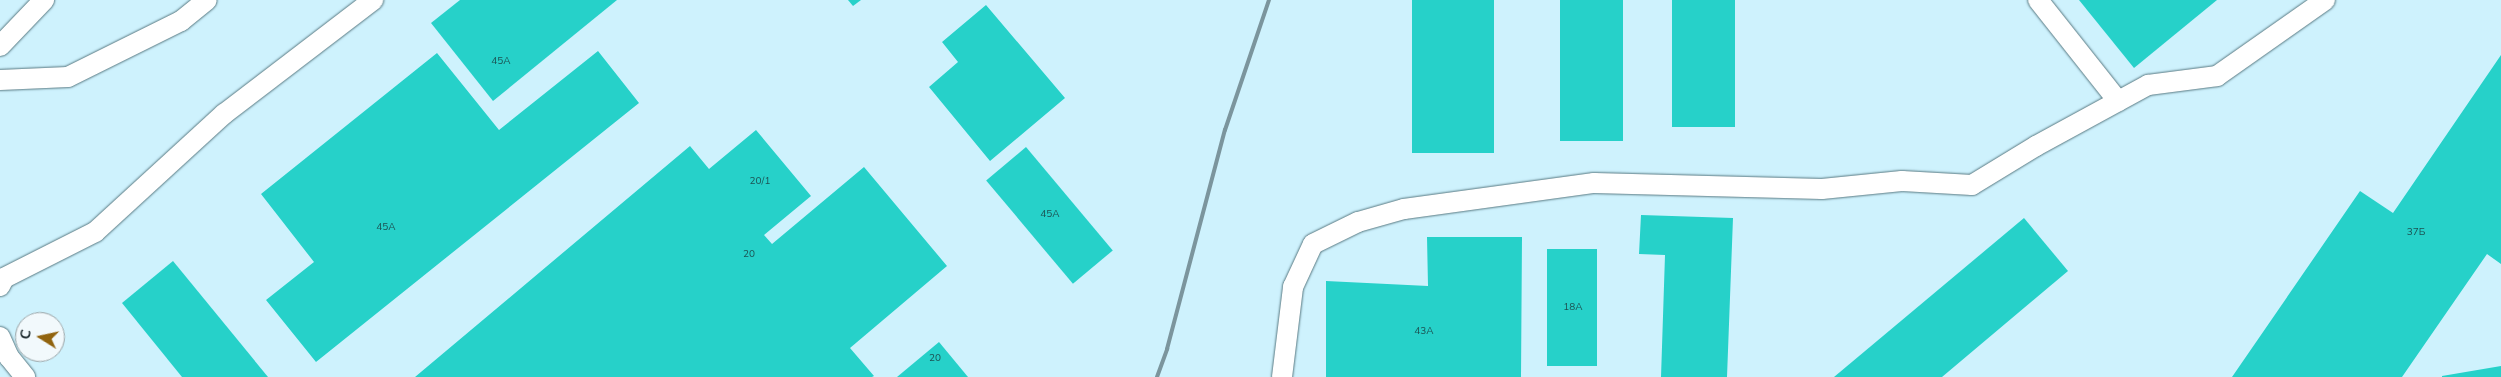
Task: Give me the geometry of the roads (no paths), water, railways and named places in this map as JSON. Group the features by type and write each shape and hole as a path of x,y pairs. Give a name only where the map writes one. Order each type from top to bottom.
{"lane":[{"path":"0,46 44,0"},
{"path":"0,80 68,78 181,22 207,0"},
{"path":"0,286 4,278 95,232 224,114 373,0"},
{"path":"2038,0 2118,101"},
{"path":"1282,377 1293,287 1312,244 1358,222 1404,209 1594,183 1822,189 1902,181 1972,185 2036,146 2148,85 2217,76 2325,0"},
{"path":"0,337 9,358 25,377"}],"railway":[{"path":"1157,377 1167,349 1225,130 1269,0"}]}
